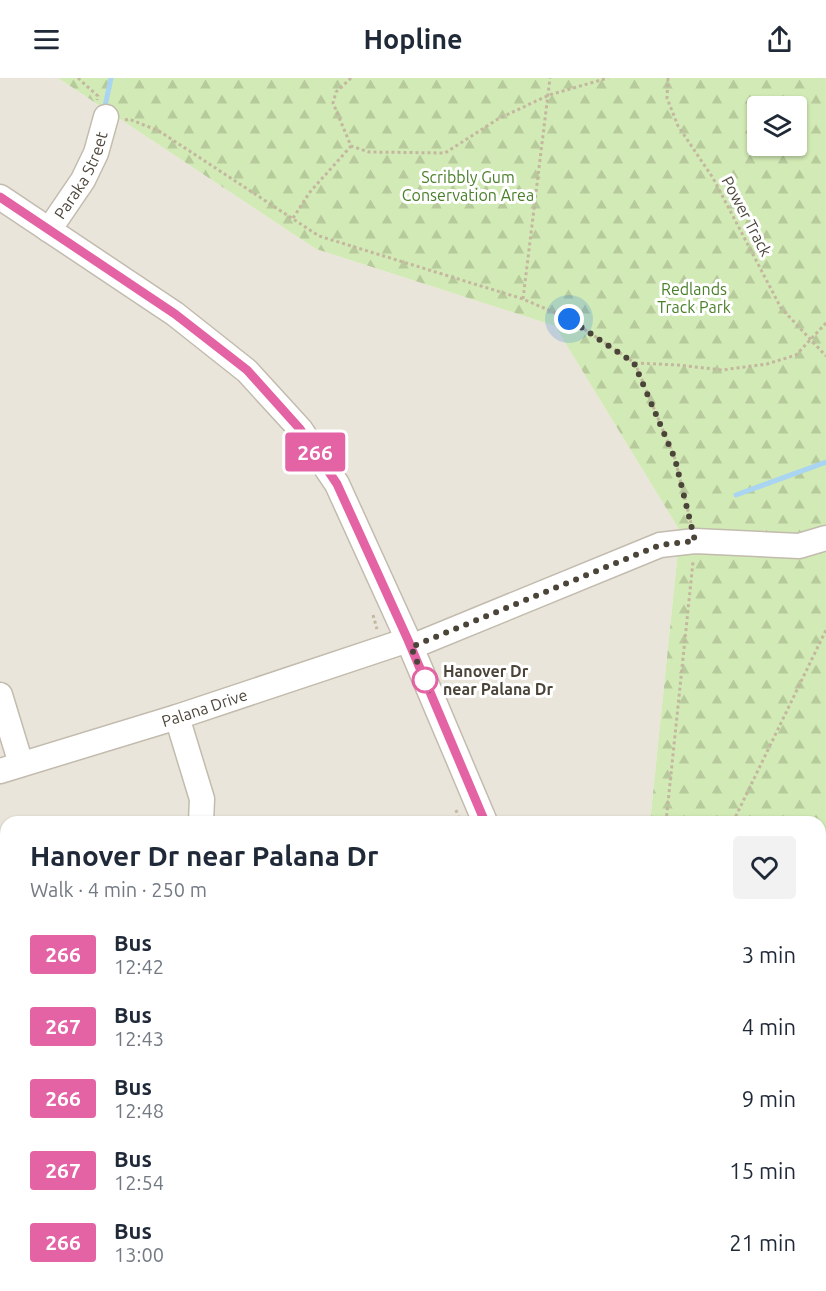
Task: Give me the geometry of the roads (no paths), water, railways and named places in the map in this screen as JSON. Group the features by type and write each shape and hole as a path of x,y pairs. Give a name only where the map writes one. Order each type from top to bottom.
{"street":[{"name":"Paraka Street","path":"49,230 82,180 96,153 106,117"},
{"path":"0,197 175,314 247,370 300,429 337,484 410,643 482,816"},
{"name":"Palana Drive","path":"11,767 410,643 660,545 695,541 799,546 826,538"},
{"path":"0,695 11,767"},
{"path":"177,717 202,799 201,816"}],"waterway":[{"path":"104,111 111,78"},
{"path":"736,495 826,462"}],"place":[{"name":"Hanover Dr near Palana Dr","path":"425,680"}],"park label":[{"name":"Scribbly Gum Conservation Area","path":"468,186"},
{"name":"Redlands Track Park","path":"694,298"}]}
